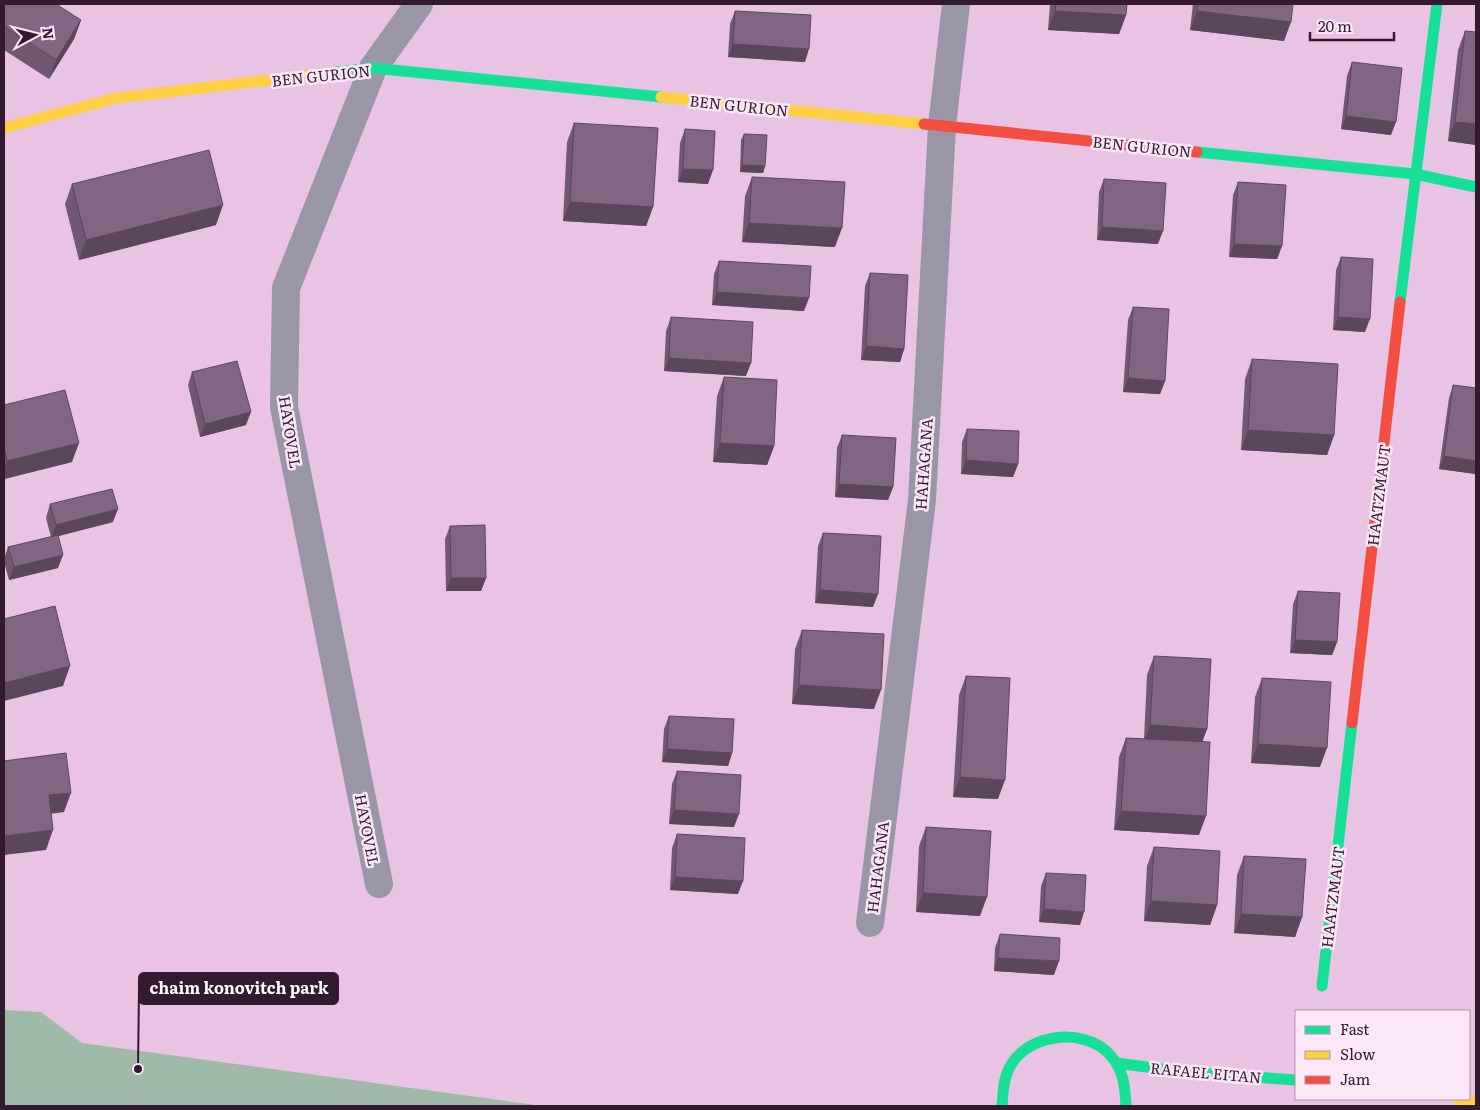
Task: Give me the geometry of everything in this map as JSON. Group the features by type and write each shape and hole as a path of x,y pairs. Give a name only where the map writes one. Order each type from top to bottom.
{"street":[{"name":"HAYOVEL","path":"379,884 284,407 286,288 374,68 419,4"},
{"name":"HAHAGANA","path":"870,923 922,500 942,126 956,4"},
{"name":"HAATZMAUT","path":"1322,986 1415,174 1438,4"},
{"name":"BEN GURION","path":"4,128 116,98 374,68 1415,174 1476,187"},
{"path":"1002,1106 1001,1091 1006,1072 1017,1056 1032,1043 1050,1036 1070,1035 1089,1040 1105,1049 1117,1063 1125,1080 1126,1106"},
{"name":"RAFAEL EITAN","path":"1117,1063 1183,1072 1295,1080"}],"green space":[{"path":"4,1010 41,1012 82,1043 543,1106 4,1106"}],"building":[{"path":"4,4 56,4 81,20 56,60 4,26"},
{"path":"1056,4 1127,4 1126,15 1055,11"},
{"path":"1198,4 1293,4 1291,22 1197,11"},
{"path":"735,11 811,15 809,49 733,44"},
{"path":"1465,31 1476,32 1476,124 1455,122"},
{"path":"1352,62 1402,68 1396,122 1346,116"},
{"path":"574,123 658,128 653,207 570,202"},
{"path":"685,129 715,131 713,170 683,169"},
{"path":"744,134 767,135 765,166 742,165"},
{"path":"209,150 223,205 86,240 72,184"},
{"path":"752,177 845,182 842,228 749,223"},
{"path":"1104,179 1166,183 1163,231 1102,227"},
{"path":"1238,182 1286,185 1282,246 1234,244"},
{"path":"1341,257 1373,259 1370,319 1338,317"},
{"path":"719,261 811,266 809,298 717,292"},
{"path":"870,273 908,275 904,349 866,346"},
{"path":"1133,307 1169,309 1165,381 1128,378"},
{"path":"671,317 753,322 751,363 669,358"},
{"path":"1252,359 1338,364 1334,435 1248,430"},
{"path":"237,361 251,412 205,424 192,372"},
{"path":"724,377 777,380 774,446 720,443"},
{"path":"1453,385 1476,388 1476,461 1444,456"},
{"path":"65,390 79,443 7,461 4,447 4,405"},
{"path":"967,429 1019,431 1018,464 966,460"},
{"path":"842,435 896,438 893,487 839,484"},
{"path":"112,489 118,509 56,525 50,504"},
{"path":"485,525 486,578 451,578 450,526"},
{"path":"823,533 881,536 878,594 820,590"},
{"path":"58,535 63,555 14,567 8,547"},
{"path":"1298,591 1340,593 1337,642 1295,640"},
{"path":"55,606 70,666 4,683 4,619"},
{"path":"802,630 884,634 881,690 799,685"},
{"path":"1154,656 1211,659 1207,729 1150,725"},
{"path":"966,676 1010,678 1005,780 960,777"},
{"path":"1262,678 1331,682 1327,748 1258,744"},
{"path":"669,716 734,719 732,753 667,749"},
{"path":"1126,738 1210,742 1206,816 1121,811"},
{"path":"66,753 71,793 49,795 53,830 4,836 4,761"},
{"path":"677,771 741,775 739,814 674,810"},
{"path":"926,827 991,831 987,897 923,893"},
{"path":"677,834 745,838 743,881 675,877"},
{"path":"1154,847 1220,851 1217,905 1151,901"},
{"path":"1244,856 1306,859 1302,917 1241,914"},
{"path":"1046,873 1086,875 1084,912 1044,909"},
{"path":"1000,934 1060,938 1059,961 998,958"}],"traffic: fast":[{"path":"1400,302 1437,4"},
{"path":"330,73 373,68 661,97"},
{"path":"1197,152 1415,174 1476,187"},
{"path":"1322,986 1352,723"},
{"path":"1002,1106 1006,1076 1013,1062 1024,1051 1037,1043 1053,1038 1069,1037 1085,1040 1099,1046 1111,1056 1121,1073 1126,1106"},
{"path":"1117,1063 1183,1072 1295,1080"}],"traffic: slow":[{"path":"4,128 116,98 330,73"},
{"path":"661,97 924,124"},
{"path":"1464,1100 1476,1102"}],"traffic: jam":[{"path":"924,124 1197,152"},
{"path":"1352,723 1400,302"}],"place":[{"name":"chaim konovitch park","path":"138,1069"}]}
